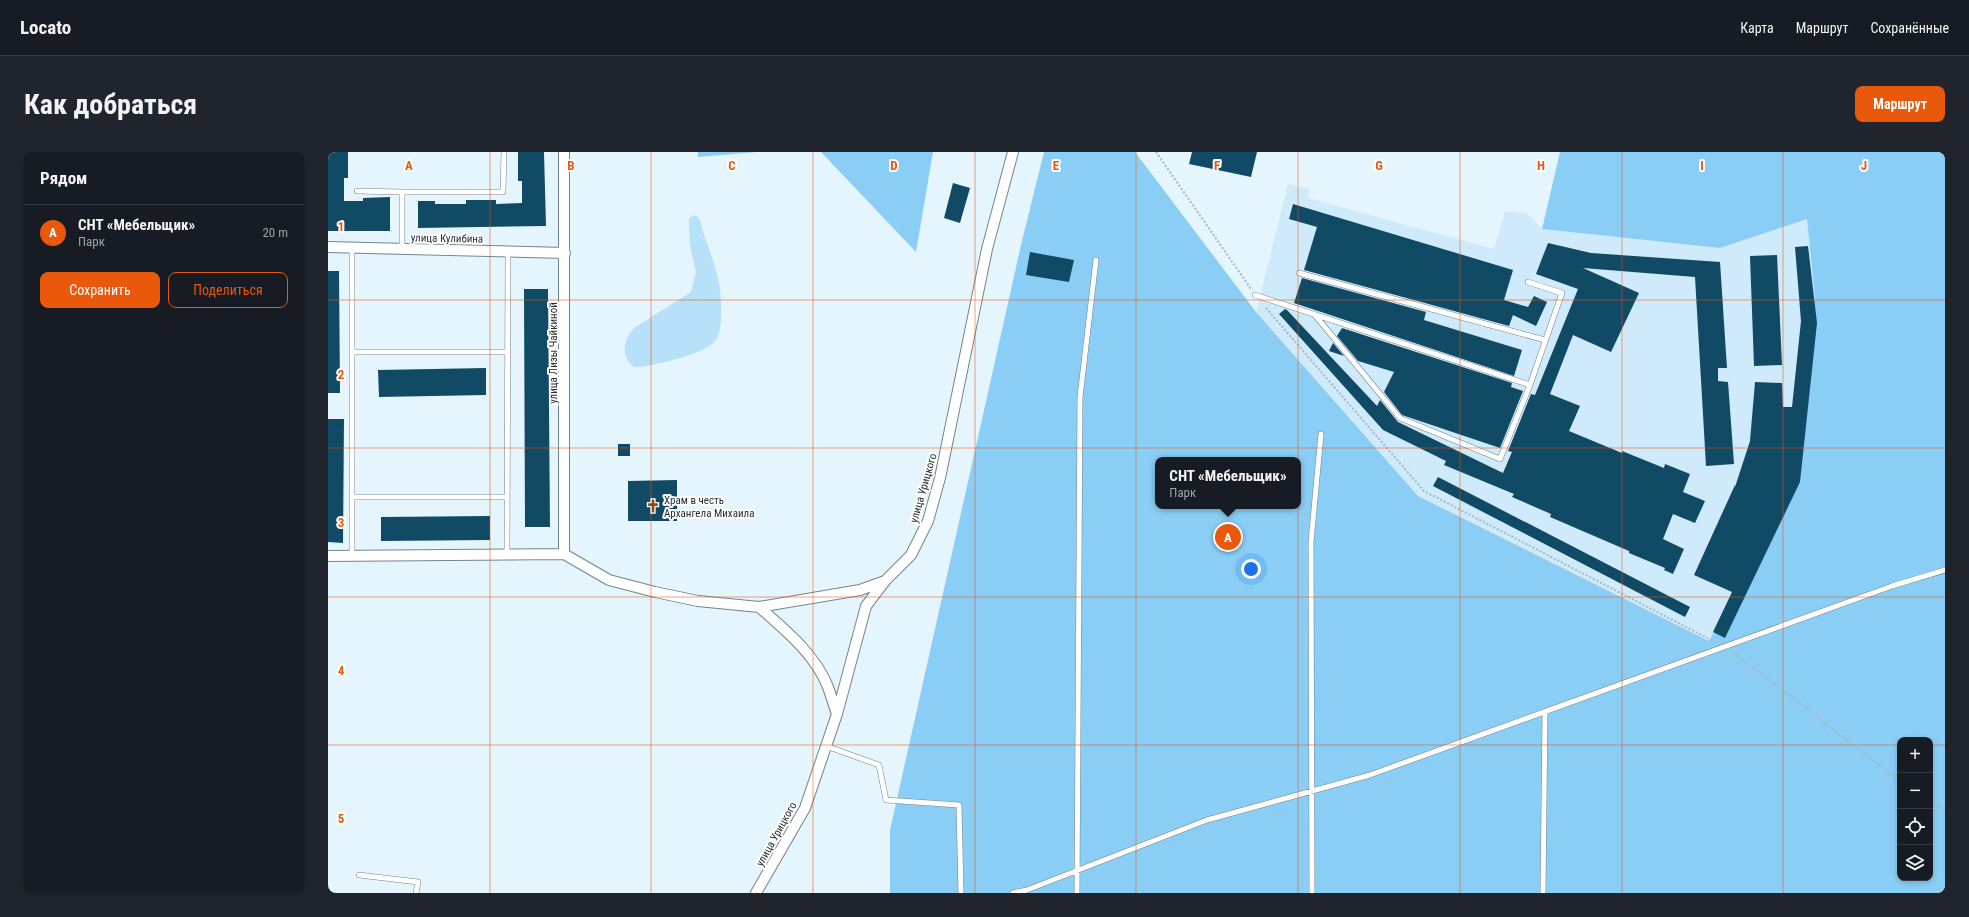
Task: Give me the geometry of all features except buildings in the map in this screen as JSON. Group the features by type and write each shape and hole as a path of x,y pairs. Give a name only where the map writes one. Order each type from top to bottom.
{"street":[{"name":"улица Лизы Чайкиной","path":"564,152 564,554"},
{"name":"улица Урицкого","path":"756,893 805,808 837,714 866,606 886,581 911,555 928,521 940,478 987,249 1013,152"},
{"name":"улица Кулибина","path":"328,247 565,253"},
{"path":"328,556 564,554 609,580 698,601 759,607 860,590 886,581"},
{"path":"759,607 794,638 813,662 827,686 837,714"}],"lane":[{"path":"357,191 503,192 504,152"},
{"path":"402,192 402,249"},
{"path":"352,248 352,556"},
{"path":"507,555 508,251"},
{"path":"1077,893 1080,397 1096,260"},
{"path":"1299,273 1546,340"},
{"path":"1314,314 1400,418 1500,459 1530,385 1562,293 1528,282"},
{"path":"1255,295 1530,385"},
{"path":"352,352 508,352"},
{"path":"1312,893 1311,542 1321,434"},
{"path":"352,497 507,497"},
{"path":"1013,893 1027,890 1207,820 1370,775 1892,586 1945,570"},
{"path":"1543,893 1545,712"},
{"path":"826,746 878,765 886,800 959,805 961,893"},
{"path":"359,875 418,882 416,893"}],"path":[{"path":"1156,152 1255,295 1424,492 1725,647 1897,779"},
{"path":"1933,803 1945,809"}],"shaded area":[{"path":"698,152 757,152 698,157"},
{"path":"821,152 933,152 916,252"},
{"path":"1044,152 1135,152 1256,312 1418,496 1709,641 1794,479 1815,298 1807,219 1720,248 1542,229 1560,152 1945,152 1945,893 890,893 890,830 1021,245"},
{"path":"1288,184 1309,189 1308,198 1494,249 1505,211 1527,213 1542,229 1720,248 1807,218 1815,298 1794,479 1709,641 1418,496 1256,312"},
{"path":"696,215 701,224 719,281 721,316 718,334 715,341 710,346 701,351 652,365 634,367 630,363 625,353 625,343 630,333 634,328 691,292 696,272 690,247 689,218"}],"place":[{"name":"Храм в честь Архангела Михаила","path":"653,506"},
{"name":"СНТ «Мебельщик»","path":"1228,537"}]}
